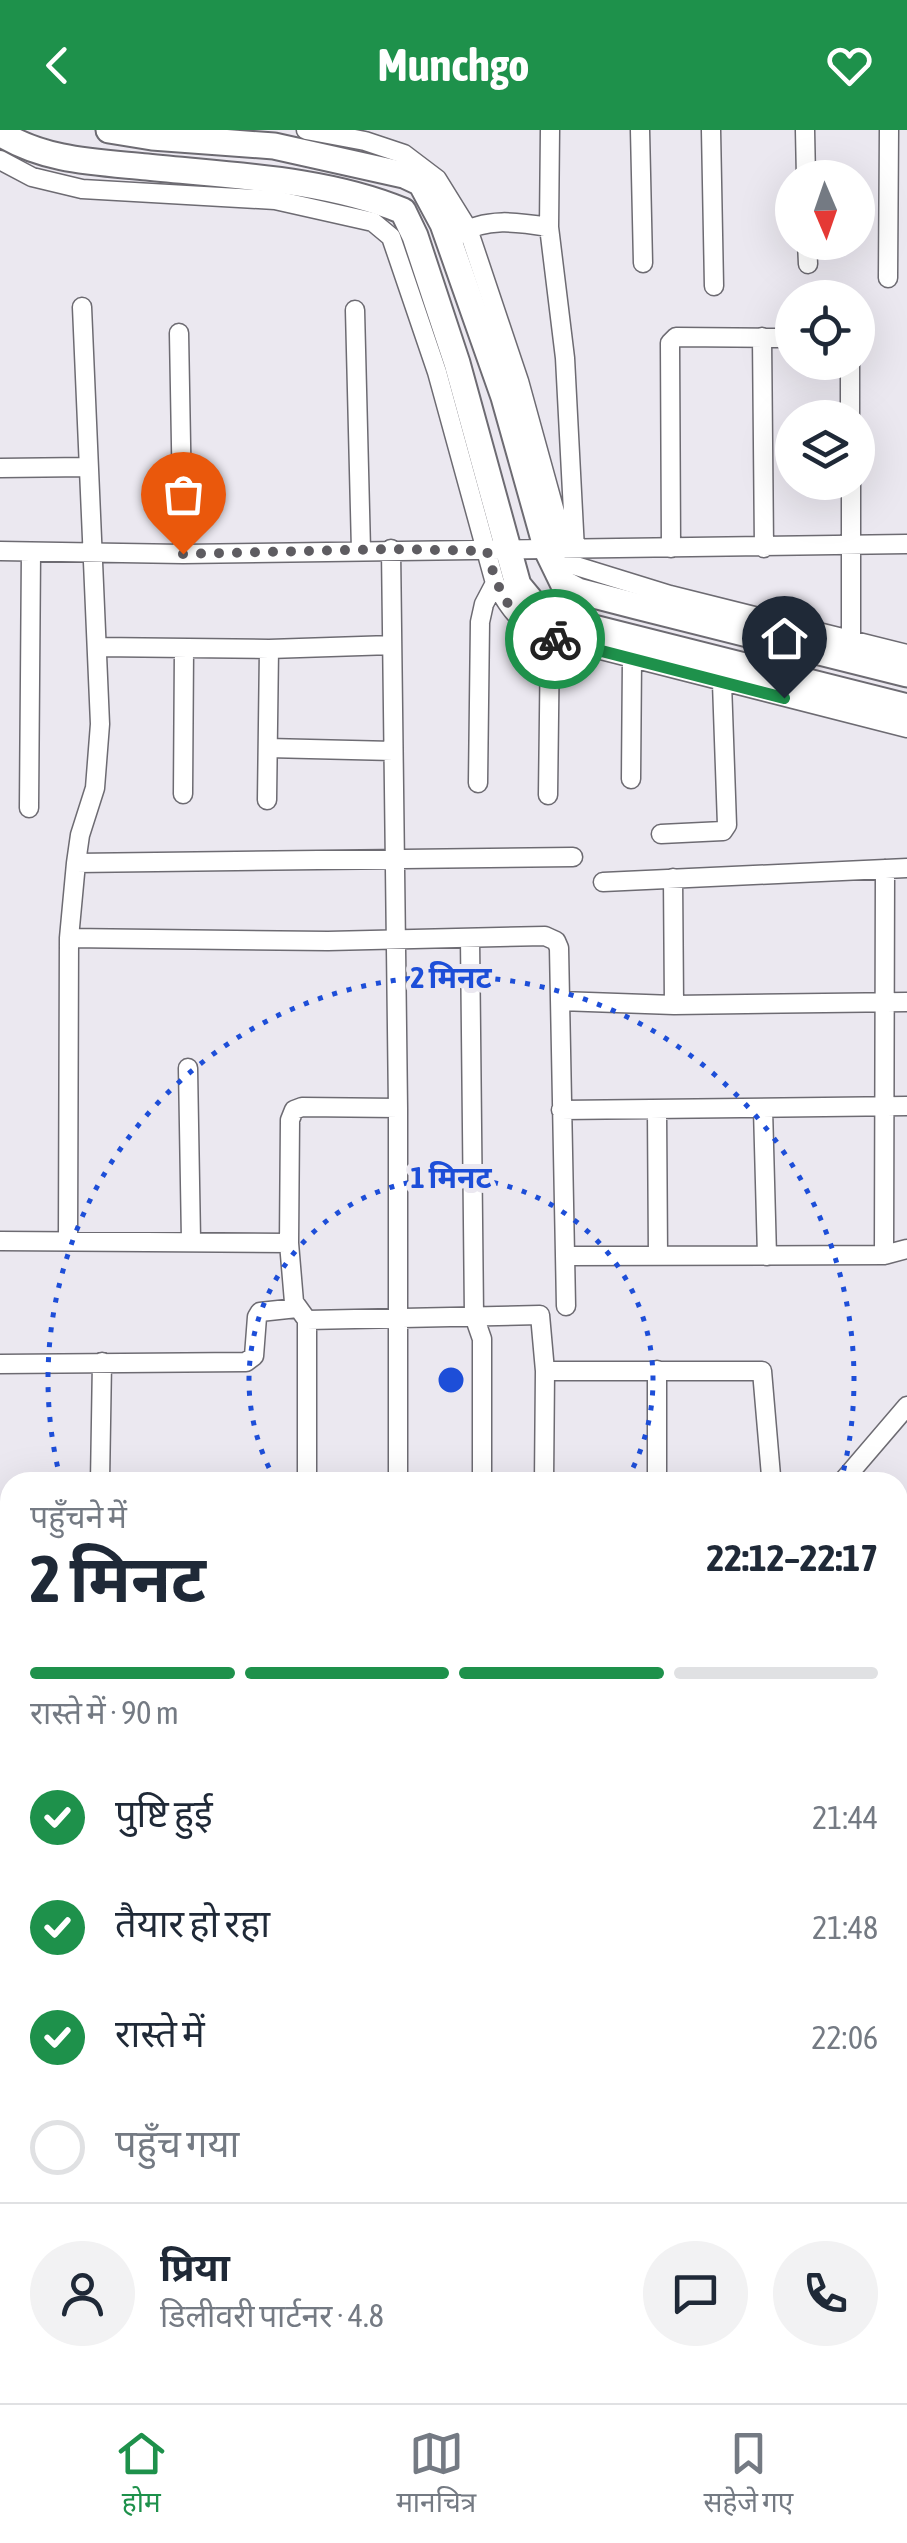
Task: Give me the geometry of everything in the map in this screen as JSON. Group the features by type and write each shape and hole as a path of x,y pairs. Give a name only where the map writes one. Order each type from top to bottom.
{"street":[{"path":"109,130 274,146 404,175 421,183 458,235"},
{"path":"306,130 365,140 404,154 437,180 458,235 504,397 562,550 573,565 907,654"},
{"path":"550,130 549,226 566,358 562,550 556,574 578,590 907,674"},
{"path":"640,130 643,263"},
{"path":"711,130 714,286"},
{"path":"805,130 806,160"},
{"path":"888,278 889,130"},
{"path":"0,133 19,145 62,158 294,183 376,200 402,211 415,236 456,363 498,551 495,583 480,622 478,784"},
{"path":"0,160 32,177 82,188 275,200 373,222 391,237 498,551 523,594 537,608 556,617 907,707"},
{"path":"458,235 492,222 549,226"},
{"path":"808,260 808,264"},
{"path":"68,1240 68,938 76,863 99,763 98,647 82,308"},
{"path":"355,310 361,550"},
{"path":"180,333 183,554"},
{"path":"671,548 670,343 676,337 775,337"},
{"path":"762,337 764,548"},
{"path":"0,468 87,467"},
{"path":"851,500 851,640"},
{"path":"0,551 183,554 907,544"},
{"path":"391,549 398,1472"},
{"path":"28,808 31,552"},
{"path":"495,583 510,611 522,623 550,638 907,728"},
{"path":"548,795 550,638"},
{"path":"98,647 269,649 392,645"},
{"path":"183,794 184,648"},
{"path":"267,800 269,649"},
{"path":"631,779 632,659"},
{"path":"662,834 710,833 723,831 727,825 722,684"},
{"path":"268,748 393,751"},
{"path":"76,863 574,857"},
{"path":"603,882 907,868"},
{"path":"884,1255 885,869"},
{"path":"673,878 674,1005"},
{"path":"68,938 395,940 545,936 556,941 566,1306"},
{"path":"470,938 474,1316 482,1339 482,1472"},
{"path":"560,1001 674,1005 907,1002"},
{"path":"188,1068 191,1240"},
{"path":"561,1110 907,1106"},
{"path":"306,1472 302,1314 289,1243 290,1120 294,1110 302,1107 398,1108"},
{"path":"764,1109 767,1256"},
{"path":"657,1111 658,1256"},
{"path":"0,1241 289,1243"},
{"path":"566,1256 884,1255 907,1248"},
{"path":"0,1364 246,1362 254,1356 256,1317 260,1312 398,1318 540,1316 545,1371 544,1472"},
{"path":"100,1472 102,1362"},
{"path":"657,1370 657,1472"},
{"path":"545,1371 762,1371 769,1472"},
{"path":"851,1472 907,1406"}],"way so far":[{"path":"183,554 487,551 495,583 510,611 522,623 555,639"}],"route":[{"path":"555,639 784,698"}]}
